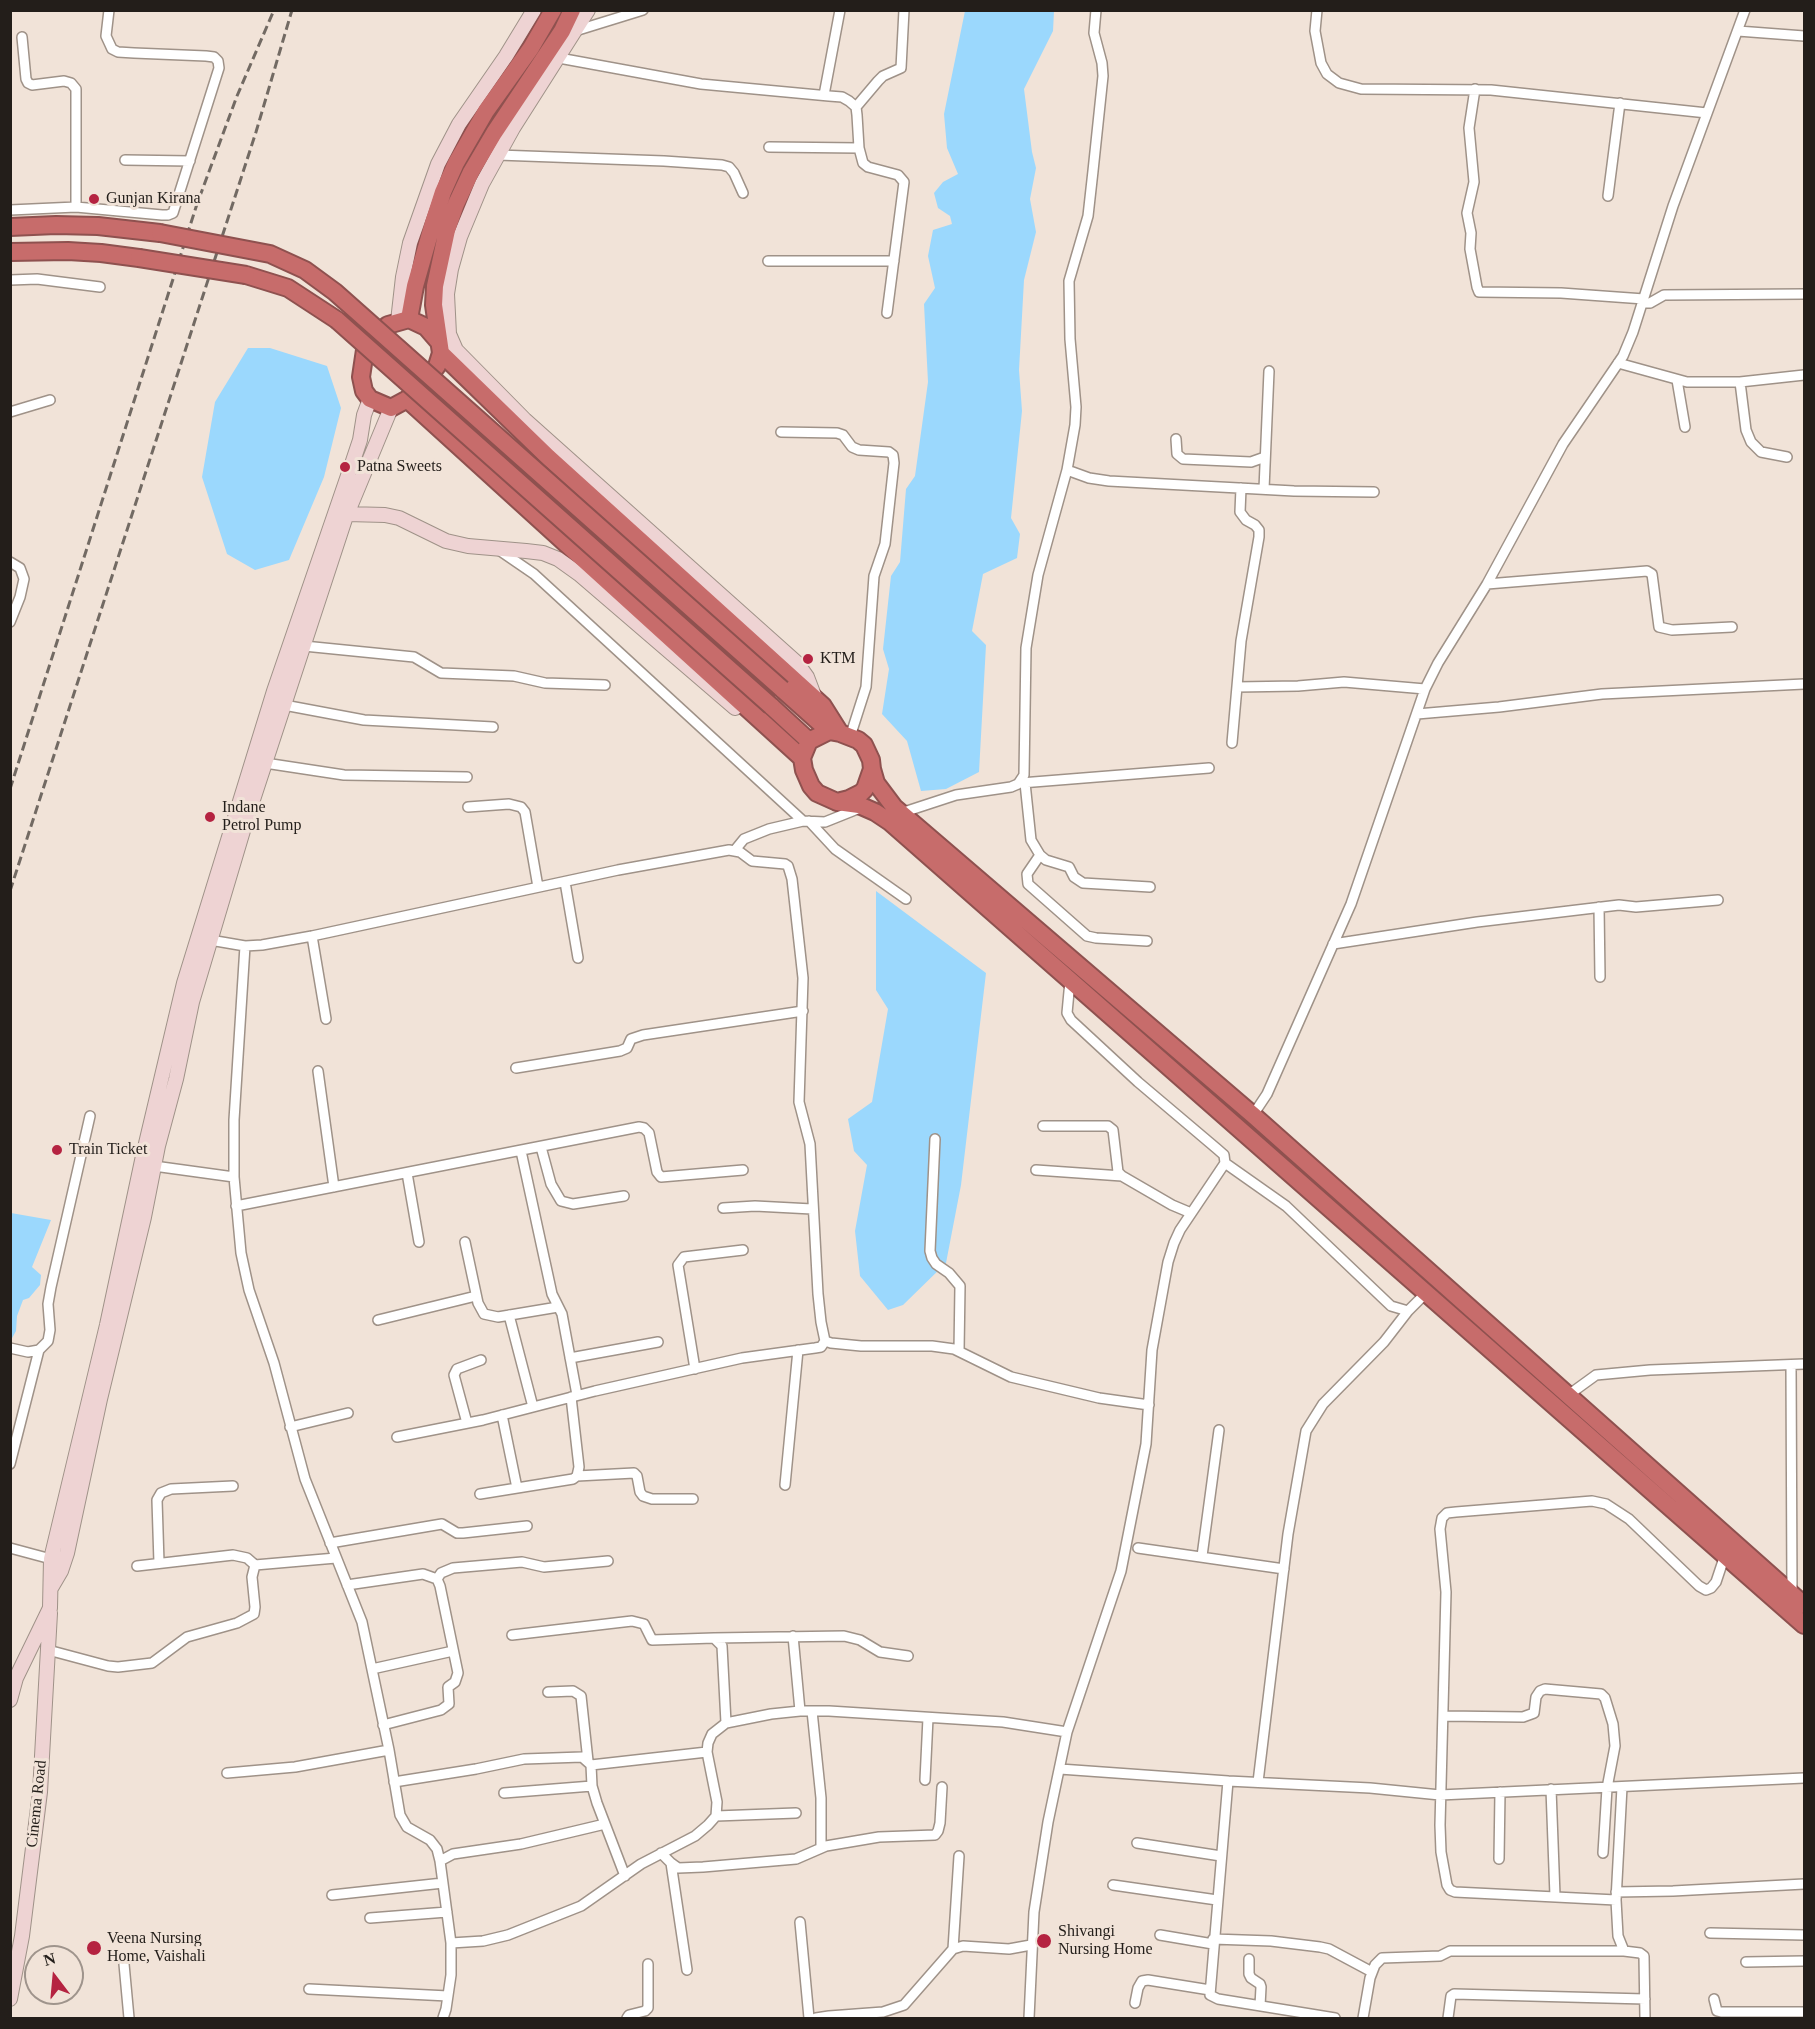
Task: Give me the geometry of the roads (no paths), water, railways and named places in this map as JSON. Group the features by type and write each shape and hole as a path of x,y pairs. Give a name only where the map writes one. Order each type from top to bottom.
{"highway":[{"path":"404,320 443,192 456,163 486,111 531,48 553,10"},
{"path":"572,10 562,32 494,133 471,172 456,204 447,230 441,290 434,305 440,347 438,366 415,395 391,408 370,399 364,391 361,377 365,350 371,338 387,325 404,320 431,331 440,347 548,457 816,700 831,717 840,733"},
{"path":"10,227 98,226 160,232 270,254 305,270 334,291 782,689 840,733 864,745 871,760 876,783 894,807 1253,1115 1798,1599"},
{"path":"10,252 101,253 246,275 288,288 337,320 809,741"},
{"path":"407,399 802,758"},
{"path":"809,741 840,733"},
{"path":"809,741 802,758 804,770 817,793 837,802 863,807 890,822 1804,1625"},
{"path":"837,802 849,800 861,793 869,782 872,769"}],"main road":[{"path":"404,320 403,277 410,243 438,164 459,124 506,56 534,10"},
{"path":"588,10 482,184 441,290 449,334 456,350 471,367 525,420 797,663 807,677 816,700"},
{"path":"51,1588 61,1571 67,1553 192,1002 210,940 230,852 295,627 353,461 361,433 363,415 370,399"},
{"path":"230,852 265,763 347,514 391,408"},
{"path":"347,514 385,515 399,518 446,541 468,546 543,554 566,564 760,729 779,742 788,745"},
{"name":"Cinema Road","path":"10,1999 22,1936 40,1792 51,1559 184,983 230,852"},
{"path":"10,1700 13,1679 50,1608"}],"street":[{"path":"10,210 76,207 168,215 173,213 219,68 218,61 214,57 206,56 126,52 112,49 106,36 109,10"},
{"path":"575,31 643,10"},
{"path":"824,95 840,10"},
{"path":"887,314 904,182 898,176 868,167 863,163 859,148 856,107 883,76 901,68 904,10"},
{"path":"1096,10 1094,33 1103,76 1094,171 1088,216 1069,281 1075,425 1067,470 1038,575 1026,648 1026,760 1022,783 1031,840 1046,860 1069,867 1074,877 1083,883 1150,887"},
{"path":"1317,10 1316,31 1321,63 1327,74 1339,83 1361,88 1475,89 1707,113"},
{"path":"1253,1115 1267,1094 1351,904 1425,689 1438,663 1487,584 1563,444 1618,363 1633,332 1673,206 1745,10"},
{"path":"1738,31 1804,36"},
{"path":"22,37 28,83 32,85 64,81 71,83 76,89 76,207"},
{"path":"559,58 701,84 842,97 856,107"},
{"path":"1475,89 1474,107 1469,124 1474,182 1467,213 1471,233 1470,249 1479,292 1542,292 1650,303 1664,295 1804,294"},
{"path":"1608,196 1620,103"},
{"path":"768,147 859,148"},
{"path":"498,155 722,165 729,167 735,173 743,194"},
{"path":"125,160 190,161"},
{"path":"768,261 894,261"},
{"path":"10,280 37,279 100,287"},
{"path":"1618,363 1677,380 1740,381 1804,375"},
{"path":"1264,489 1269,371"},
{"path":"1677,380 1685,427"},
{"path":"1740,381 1746,430 1750,442 1761,452 1787,457"},
{"path":"10,412 50,400"},
{"path":"781,432 837,433 843,435 852,447 859,450 889,452 893,455 885,544 874,576 866,687 840,733"},
{"path":"1176,439 1177,454 1183,459 1251,462 1265,457"},
{"path":"1067,470 1089,478 1109,481 1374,492"},
{"path":"1232,743 1241,640 1259,537 1259,530 1240,512 1241,488"},
{"path":"497,549 534,574 836,849 906,899"},
{"path":"10,562 20,567 24,579 10,622"},
{"path":"1487,584 1647,571 1652,574 1659,627 1672,630 1732,627"},
{"path":"304,646 414,657 441,673 514,676 545,683 605,685"},
{"path":"1237,687 1298,686 1344,682 1425,689"},
{"path":"1417,714 1613,693 1804,684"},
{"path":"284,705 363,720 493,727"},
{"path":"265,763 344,776 466,777"},
{"path":"901,813 944,798 1011,787 1022,783 1209,768"},
{"path":"468,807 509,804 521,807 525,813 538,887"},
{"path":"210,940 245,946 312,936 618,870 735,850 744,839 769,829 806,821 825,822 863,807"},
{"path":"398,1437 756,1355 821,1347 825,1341 821,1323 812,1209 810,1144 799,1102 803,978 792,879 788,866 780,863 752,861 735,850"},
{"path":"1040,855 1027,874 1028,884 1087,936 1147,941"},
{"path":"565,882 578,958"},
{"path":"1333,944 1477,922 1623,904 1636,906 1718,900"},
{"path":"1599,907 1600,977"},
{"path":"312,936 326,1019"},
{"path":"245,946 234,1120 234,1177 241,1253 249,1290 274,1364 305,1479 362,1622 400,1815 407,1827 430,1840 437,1850 440,1861 451,1943 451,1975 443,2019"},
{"path":"1029,2019 1031,1945 1037,1885 1048,1822 1067,1732 1121,1571 1146,1444 1152,1350 1168,1262 1174,1243 1224,1163 1224,1155 1138,1082 1071,1020 1067,1012 1070,981"},
{"path":"516,1068 620,1051 627,1048 632,1039 643,1035 803,1011"},
{"path":"318,1071 334,1187"},
{"path":"10,1464 39,1350 48,1341 50,1330 48,1304 51,1287 90,1116"},
{"path":"1043,1126 1108,1126 1113,1130 1118,1172 1191,1213"},
{"path":"236,1206 639,1127 649,1133 657,1172 661,1177 743,1170"},
{"path":"935,1139 930,1251 936,1264 949,1273 960,1286 959,1351"},
{"path":"541,1147 551,1184 561,1201 573,1204 624,1196"},
{"path":"521,1151 552,1294 562,1314 570,1358 579,1467 577,1476"},
{"path":"1224,1163 1286,1206 1391,1306 1408,1311"},
{"path":"154,1166 234,1177"},
{"path":"1036,1170 1122,1176"},
{"path":"407,1173 419,1242"},
{"path":"723,1208 755,1206 812,1209"},
{"path":"465,1242 476,1296 480,1311 484,1314 498,1317 558,1307"},
{"path":"695,1369 678,1265 684,1257 743,1250"},
{"path":"1258,1782 1284,1569 1306,1431 1323,1404 1384,1342 1408,1311 1426,1293"},
{"path":"378,1320 476,1296"},
{"path":"509,1315 533,1407"},
{"path":"825,1341 861,1346 932,1346 959,1351 1011,1377 1099,1398 1149,1405"},
{"path":"570,1358 658,1342"},
{"path":"10,1348 28,1352 39,1350"},
{"path":"785,1485 798,1350"},
{"path":"467,1423 454,1375 457,1369 481,1360"},
{"path":"1567,1396 1596,1375 1650,1370 1804,1364"},
{"path":"1791,1365 1798,1599"},
{"path":"290,1427 348,1413"},
{"path":"502,1415 517,1488"},
{"path":"1202,1556 1219,1430"},
{"path":"480,1494 573,1479 577,1476 634,1473 643,1496 693,1499"},
{"path":"159,1563 157,1500 161,1493 171,1489 233,1486"},
{"path":"1725,1555 1716,1581 1711,1588 1706,1590 1699,1587 1629,1519 1606,1504 1592,1502 1447,1513 1442,1518 1440,1529 1446,1592 1440,1794 1441,1852 1445,1878 1450,1890 1555,1896 1616,1896 1804,1884"},
{"path":"330,1543 436,1524 442,1524 457,1533 527,1526"},
{"path":"10,1548 51,1559"},
{"path":"1138,1548 1284,1569"},
{"path":"137,1566 233,1555 247,1558 255,1565 336,1558"},
{"path":"436,1579 441,1573 453,1568 522,1562 544,1567 608,1561"},
{"path":"48,1650 108,1666 152,1663 188,1637 237,1623 254,1614 252,1577 255,1565"},
{"path":"347,1585 423,1574 436,1579 440,1586 458,1678 448,1687 449,1704 446,1707 383,1725"},
{"path":"512,1635 633,1621 644,1624 652,1640 793,1636 854,1637 880,1652 908,1656"},
{"path":"793,1636 800,1711"},
{"path":"714,1638 722,1646 726,1723"},
{"path":"372,1669 453,1651"},
{"path":"1444,1716 1523,1717 1534,1713 1536,1697 1540,1691 1545,1689 1601,1694 1608,1705 1614,1736 1607,1788 1603,1853"},
{"path":"548,1692 573,1691 581,1696 592,1786 625,1876"},
{"path":"451,1943 483,1941 508,1935 581,1906 641,1864 694,1836 708,1825 716,1816 717,1802 706,1752 712,1734 726,1723 771,1714 812,1711 1003,1722 1067,1732"},
{"path":"812,1711 821,1798 821,1848"},
{"path":"925,1780 928,1718"},
{"path":"227,1773 295,1767 389,1750"},
{"path":"394,1782 524,1759 573,1756 582,1757 589,1763 706,1752"},
{"path":"1060,1769 1440,1794 1804,1778"},
{"path":"1228,1781 1210,1995 1213,1998 1335,2019"},
{"path":"504,1793 592,1786"},
{"path":"661,1853 671,1863 683,1868 784,1861 796,1859 838,1843 879,1837 935,1835 940,1823 942,1787"},
{"path":"1622,1787 1616,1896 1618,1936 1624,1951"},
{"path":"1551,1789 1555,1896"},
{"path":"1499,1859 1500,1792"},
{"path":"716,1816 796,1813"},
{"path":"440,1861 453,1854 521,1845 605,1824"},
{"path":"1137,1843 1221,1856"},
{"path":"953,1949 959,1856"},
{"path":"671,1863 687,1970"},
{"path":"332,1895 443,1883"},
{"path":"1113,1885 1217,1900"},
{"path":"369,1918 447,1912"},
{"path":"800,1922 809,2019"},
{"path":"1710,1933 1804,1935"},
{"path":"1160,1935 1213,1942 1271,1941 1320,1947 1329,1949 1372,1972"},
{"path":"816,2019 883,2012 904,2005 953,1949 963,1946 1008,1949 1031,1945"},
{"path":"1363,2019 1372,1972 1382,1958 1440,1956 1450,1951 1624,1951 1643,1954 1645,2019"},
{"path":"1249,1959 1249,1974 1262,1987 1260,2006"},
{"path":"1746,1962 1804,1961"},
{"path":"124,1964 129,2019"},
{"path":"627,2019 628,2015 645,2011 648,2008 648,1964"},
{"path":"1135,2002 1139,1984 1148,1980 1210,1990"},
{"path":"309,1989 448,1996"},
{"path":"1448,2019 1451,1996 1454,1994 1645,1999"},
{"path":"1714,1999 1715,2007 1721,2012 1804,2012"}],"water":[{"path":"965,11 1054,11 1053,31 1024,89 1036,168 1030,199 1036,232 1024,280 1019,370 1022,411 1011,518 1020,534 1017,558 983,574 972,631 986,645 979,772 946,789 921,791 907,741 882,714 889,669 883,649 891,576 900,562 906,489 915,476 928,382 924,304 935,288 928,256 933,230 952,224 950,216 938,208 934,193 943,182 958,174 947,148 944,114"},
{"path":"248,348 270,348 327,366 341,408 324,477 289,560 255,570 227,554 202,477 215,402"},
{"path":"876,891 986,973 961,1185 946,1263 903,1305 888,1310 860,1276 855,1231 867,1165 854,1151 848,1119 872,1102 888,1009 876,990"},
{"path":"11,1213 51,1220 32,1267 41,1275 40,1285 29,1298 23,1300 17,1316 16,1331 11,1340"}],"railway":[{"path":"10,789 197,204 237,96 274,10"},
{"path":"10,891 256,132 292,10"}],"place":[{"name":"Gunjan Kirana","path":"94,199"},
{"name":"Patna Sweets","path":"345,467"},
{"name":"KTM","path":"808,659"},
{"name":"Indane Petrol Pump","path":"210,817"},
{"name":"Train Ticket","path":"57,1150"},
{"name":"Shivangi Nursing Home","path":"1044,1941"},
{"name":"Veena Nursing Home, Vaishali","path":"94,1948"}]}
